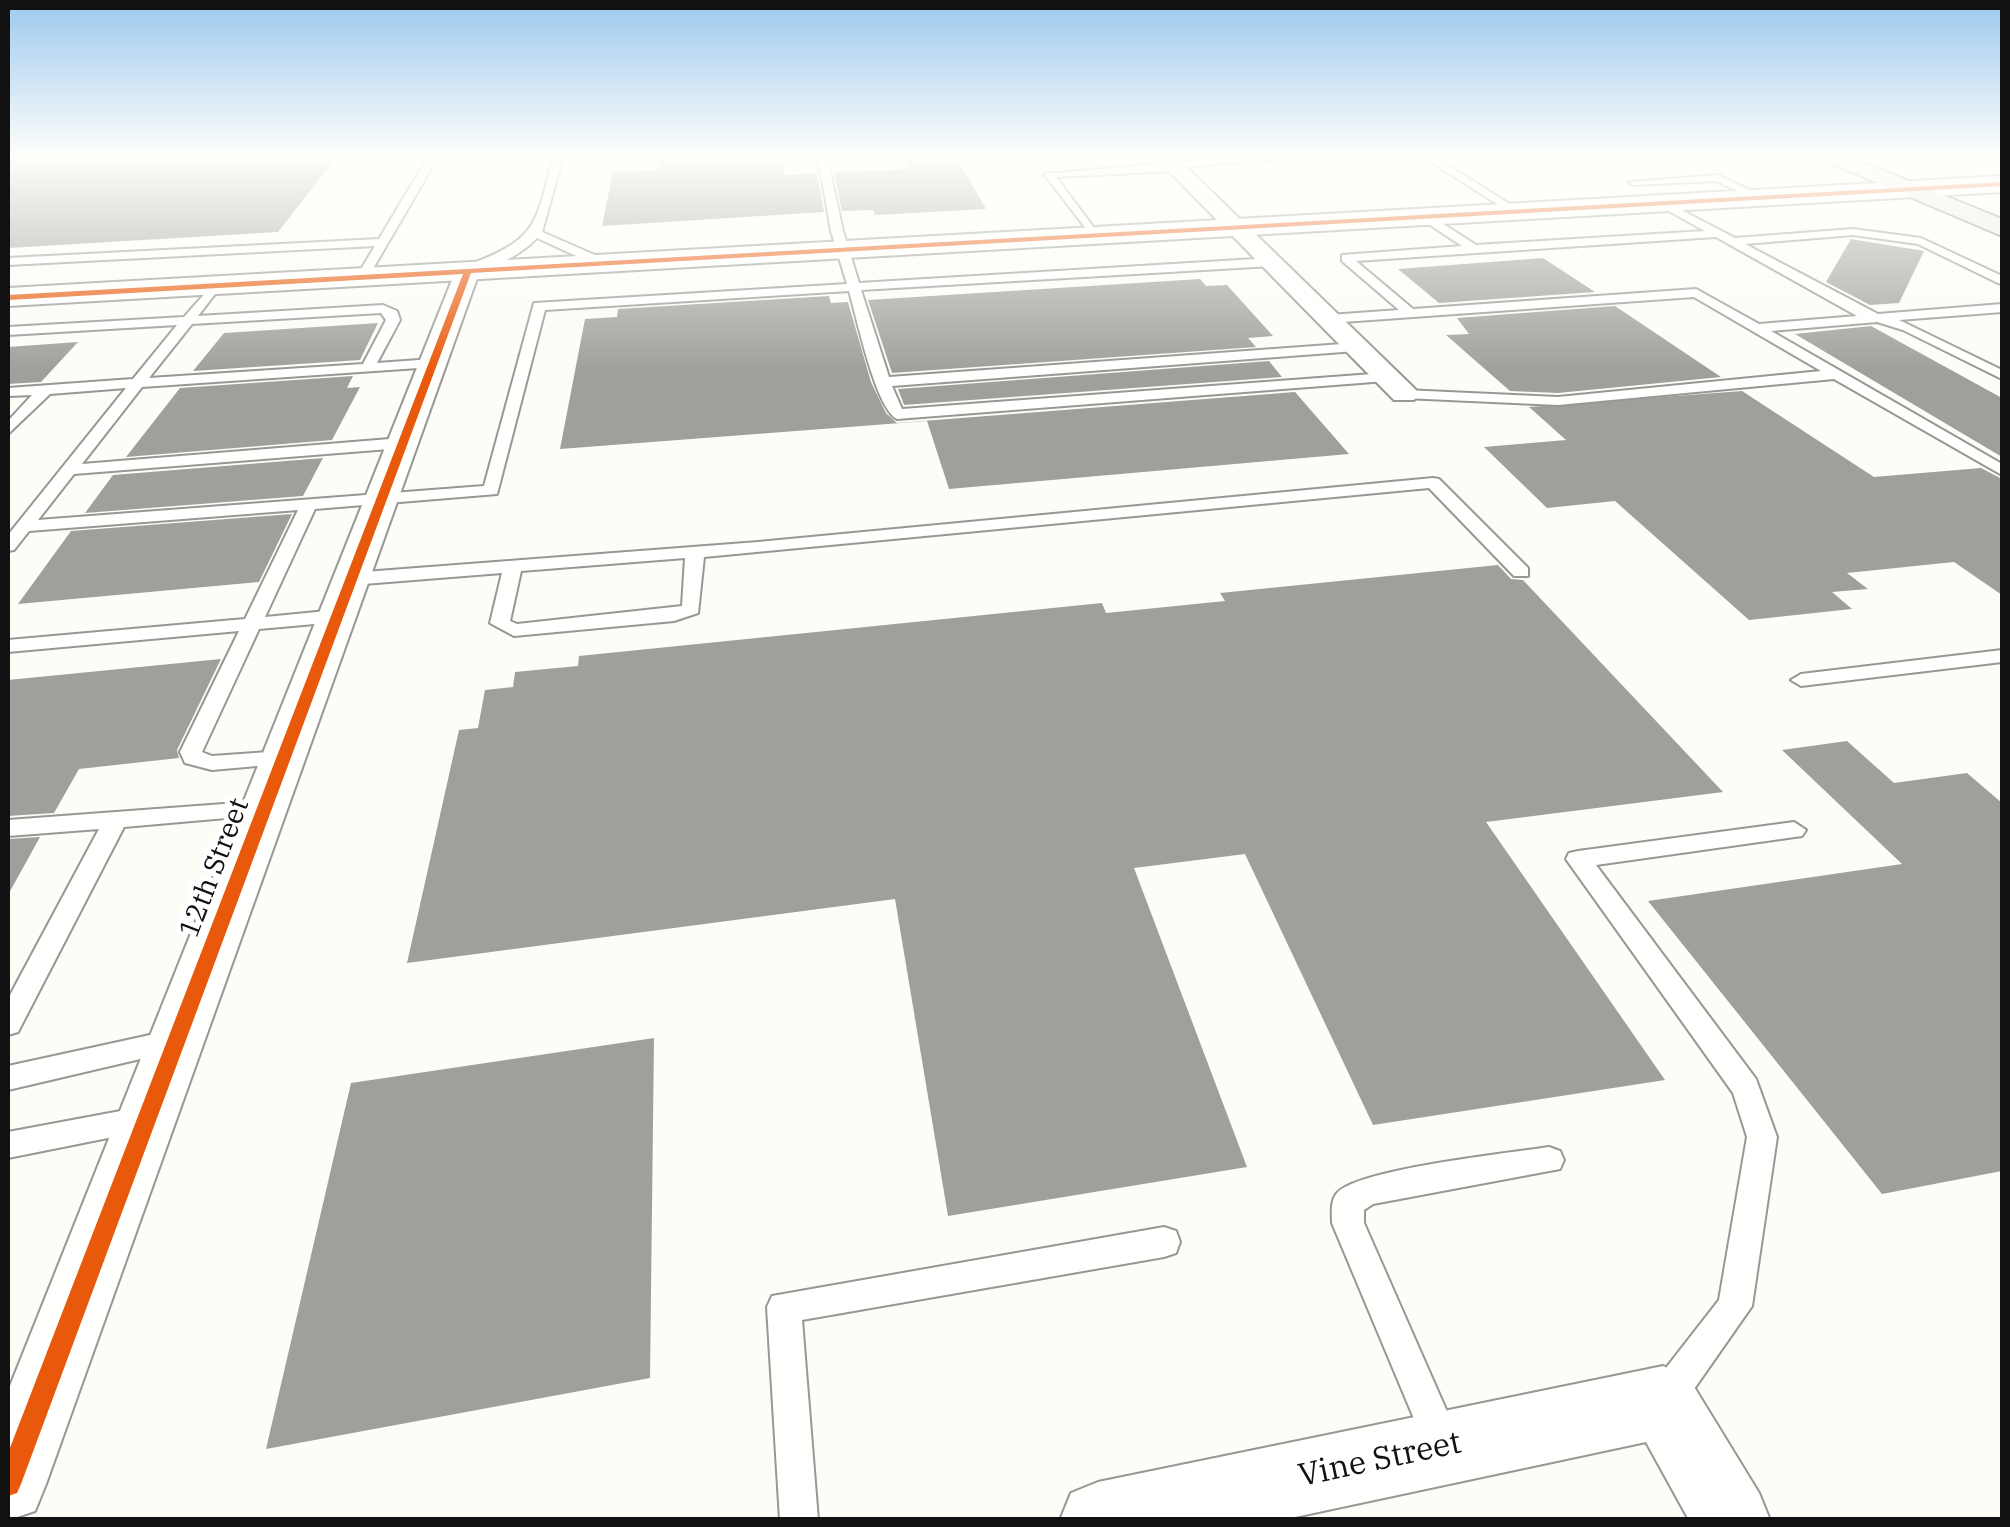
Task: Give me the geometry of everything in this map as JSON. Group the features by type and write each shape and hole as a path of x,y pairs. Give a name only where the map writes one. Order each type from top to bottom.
{"street":[{"path":"8,297 1233,228"},
{"path":"1238,228 1395,386"},
{"name":"12th Street","path":"8,1484 468,270"},
{"path":"1663,1402 1732,1520"},
{"name":"Vine Street","path":"1098,1520 1663,1402"}],"lane":[{"path":"363,276 391,228"},
{"path":"468,270 515,252 538,234 539,228"},
{"path":"838,228 883,382 897,414 1395,386 1558,401 1838,374"},
{"path":"1088,228 1094,236"},
{"path":"1442,228 1474,249"},
{"path":"1710,228 1874,318 1908,327 2002,376"},
{"path":"1732,242 1853,232 1904,238 1921,241 2002,280"},
{"path":"538,234 600,262"},
{"path":"1410,313 1346,258 1718,234"},
{"path":"8,262 383,242"},
{"path":"24,526 491,490 539,306 1272,262"},
{"path":"8,546 216,285"},
{"path":"1329,319 1696,293 2002,470"},
{"path":"1758,328 2002,308"},
{"path":"8,331 383,309 392,314 392,320 368,367"},
{"path":"883,382 1356,347"},
{"path":"8,392 433,362"},
{"path":"8,429 46,390"},
{"path":"68,470 402,444"},
{"path":"8,646 253,624 344,597 513,566 1433,483 1521,572"},
{"path":"283,758 212,763 193,758 191,752 310,502"},
{"path":"513,566 500,623 514,630 674,615 691,609 696,552"},
{"path":"1801,680 2002,656"},
{"path":"8,828 264,809"},
{"path":"8,1024 117,818"},
{"path":"1663,1402 1735,1306 1762,1137 1746,1088 1578,858 1794,830"},
{"path":"8,1078 176,1040"},
{"path":"8,1146 146,1120"},
{"path":"1444,1447 1348,1224 1348,1204 1366,1191 1548,1160"},
{"path":"799,1520 784,1307 1164,1242"}],"building":[{"path":"8,228 281,228 278,232 8,248"},
{"path":"1851,239 1924,251 1899,303 1870,305 1826,282"},
{"path":"1543,258 1595,292 1439,303 1398,269"},
{"path":"1200,279 1206,286 1227,285 1273,336 1248,338 1256,347 892,373 868,300"},
{"path":"829,296 831,303 848,302 871,382 886,413 897,423 1295,392 1349,454 949,489 927,421 560,449 585,319 617,317 618,309"},
{"path":"1615,306 1721,377 1558,393 1510,391 1446,335 1469,334 1457,318"},
{"path":"378,323 360,360 193,371 224,333"},
{"path":"1871,326 2002,398 2002,457 1795,334"},
{"path":"78,342 41,382 8,384 8,347"},
{"path":"1269,361 1282,377 904,405 898,389"},
{"path":"353,376 347,388 360,387 332,440 126,457 180,388"},
{"path":"1742,391 1874,477 1981,468 2002,479 2002,595 1954,562 1847,573 1868,589 1832,592 1852,609 1749,620 1615,501 1547,508 1484,447 1566,440 1529,407"},
{"path":"323,458 303,496 85,513 113,475"},
{"path":"292,514 259,582 18,604 71,531"},
{"path":"1498,565 1511,579 1523,580 1723,792 1486,822 1665,1080 1373,1125 1245,854 1134,868 1247,1167 948,1216 895,899 407,963 459,730 478,728 485,690 513,687 515,672 578,666 579,656 1102,603 1106,613 1225,601 1220,593"},
{"path":"221,659 177,750 179,758 79,769 54,813 8,816 8,680"},
{"path":"1847,741 1894,783 1967,773 2002,803 2002,1171 1882,1194 1648,901 1902,864 1782,750"},
{"path":"40,837 8,895 8,839"},
{"path":"654,1038 650,1378 266,1449 351,1083"}],"cycle path":[{"path":"8,297 1221,228"},
{"path":"8,1484 468,270"}]}
